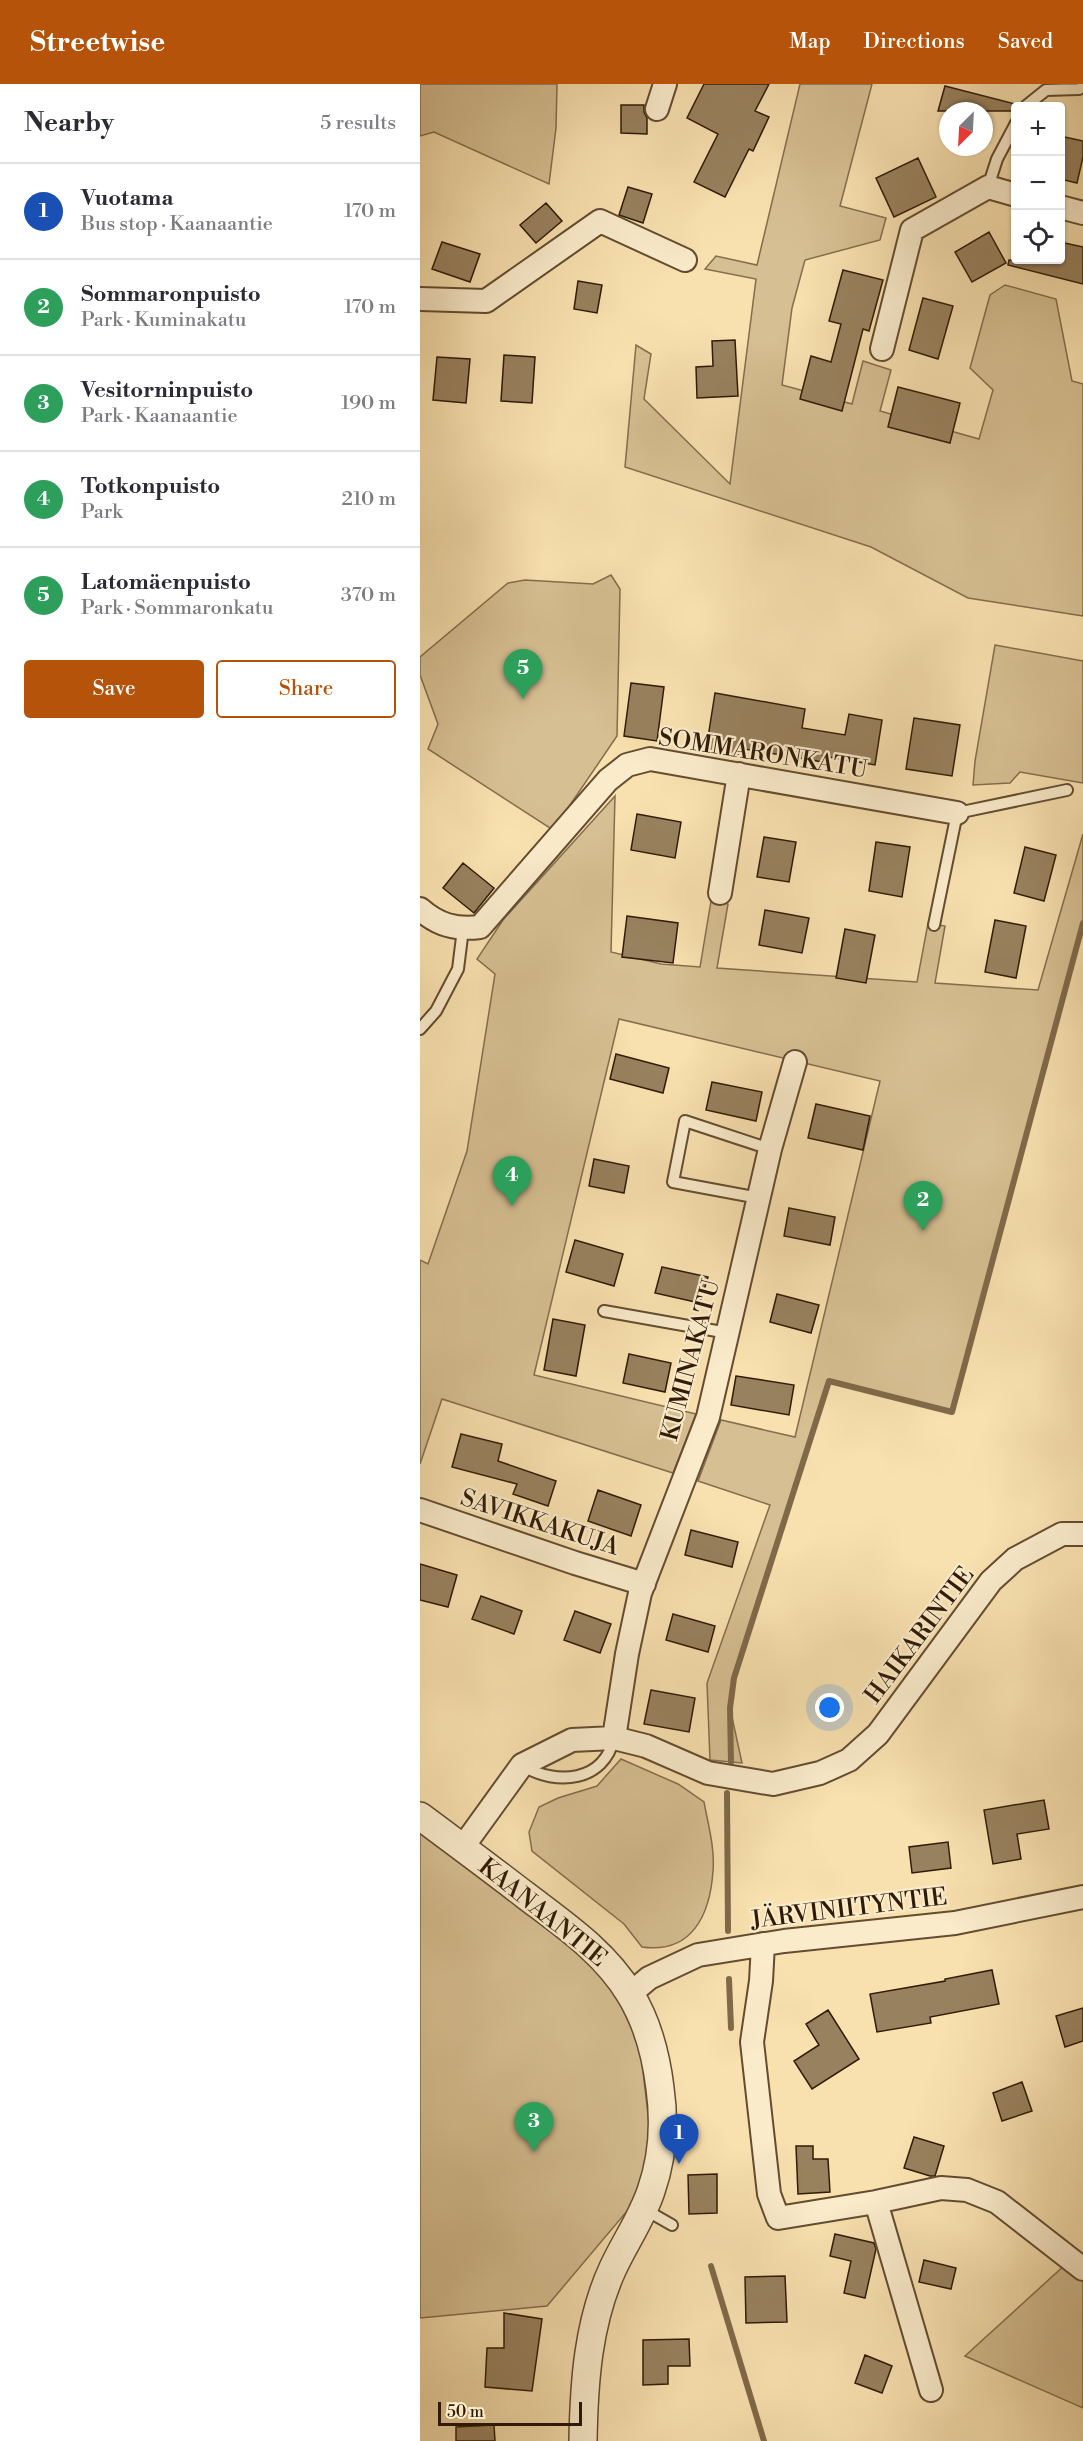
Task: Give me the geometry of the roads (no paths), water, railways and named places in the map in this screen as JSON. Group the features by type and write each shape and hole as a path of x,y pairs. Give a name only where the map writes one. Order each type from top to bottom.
{"street":[{"path":"657,109 665,84"},
{"path":"882,349 912,230 988,187 1011,194"},
{"path":"1065,208 1083,213"},
{"path":"420,300 486,301 600,221 684,260"},
{"name":"SOMMARONKATU","path":"463,929 480,927 497,910 608,780 627,765 650,759 957,813"},
{"path":"720,893 739,774"},
{"path":"420,909 443,925 463,929"},
{"name":"KUMINAKATU","path":"614,1738 627,1654 644,1584 708,1418 770,1149 795,1062"},
{"name":"SAVIKKAKUJA","path":"420,1510 644,1584"},
{"name":"HAIKARINTIE","path":"462,1848 522,1765 572,1740 614,1738 646,1746 708,1773 773,1784 820,1773 849,1760 878,1734 992,1581 1015,1559 1062,1534 1083,1534"},
{"name":"KAANAANTIE","path":"420,1816 582,1939 610,1965 630,1994 646,2026 656,2057 662,2103 662,2159 643,2208 612,2270 594,2318 585,2382 583,2441"},
{"name":"JÄRVINIITYNTIE","path":"630,1994 649,1978 698,1955 763,1944 955,1923 1083,1897"},
{"path":"763,1944 761,1981 752,2042 770,2194 778,2218 876,2202 941,2188 967,2190 997,2202 1083,2268"},
{"path":"876,2202 931,2390"}],"lane":[{"path":"1031,102 1046,90 1083,87"},
{"path":"988,187 997,159 1011,132"},
{"path":"934,926 957,813 1066,790"},
{"path":"420,1029 436,1011 459,969 463,929"},
{"path":"759,1198 673,1182 685,1121 770,1149"},
{"path":"604,1311 728,1333"},
{"path":"522,1765 535,1773 556,1778 590,1771 607,1758 614,1738"},
{"path":"643,2208 672,2225"}],"waterway":[{"path":"731,1762 730,1708 734,1678 829,1381 952,1412 1083,923"},
{"path":"727,1793 728,1931"},
{"path":"729,1979 731,2028"},
{"path":"711,2266 764,2441"}],"place":[{"name":"Latomäenpuisto","path":"523,699"},
{"name":"Totkonpuisto","path":"512,1206"},
{"name":"Sommaronpuisto","path":"923,1231"},
{"name":"Vesitorninpuisto","path":"534,2152"},
{"name":"Vuotama","path":"679,2164"}]}
